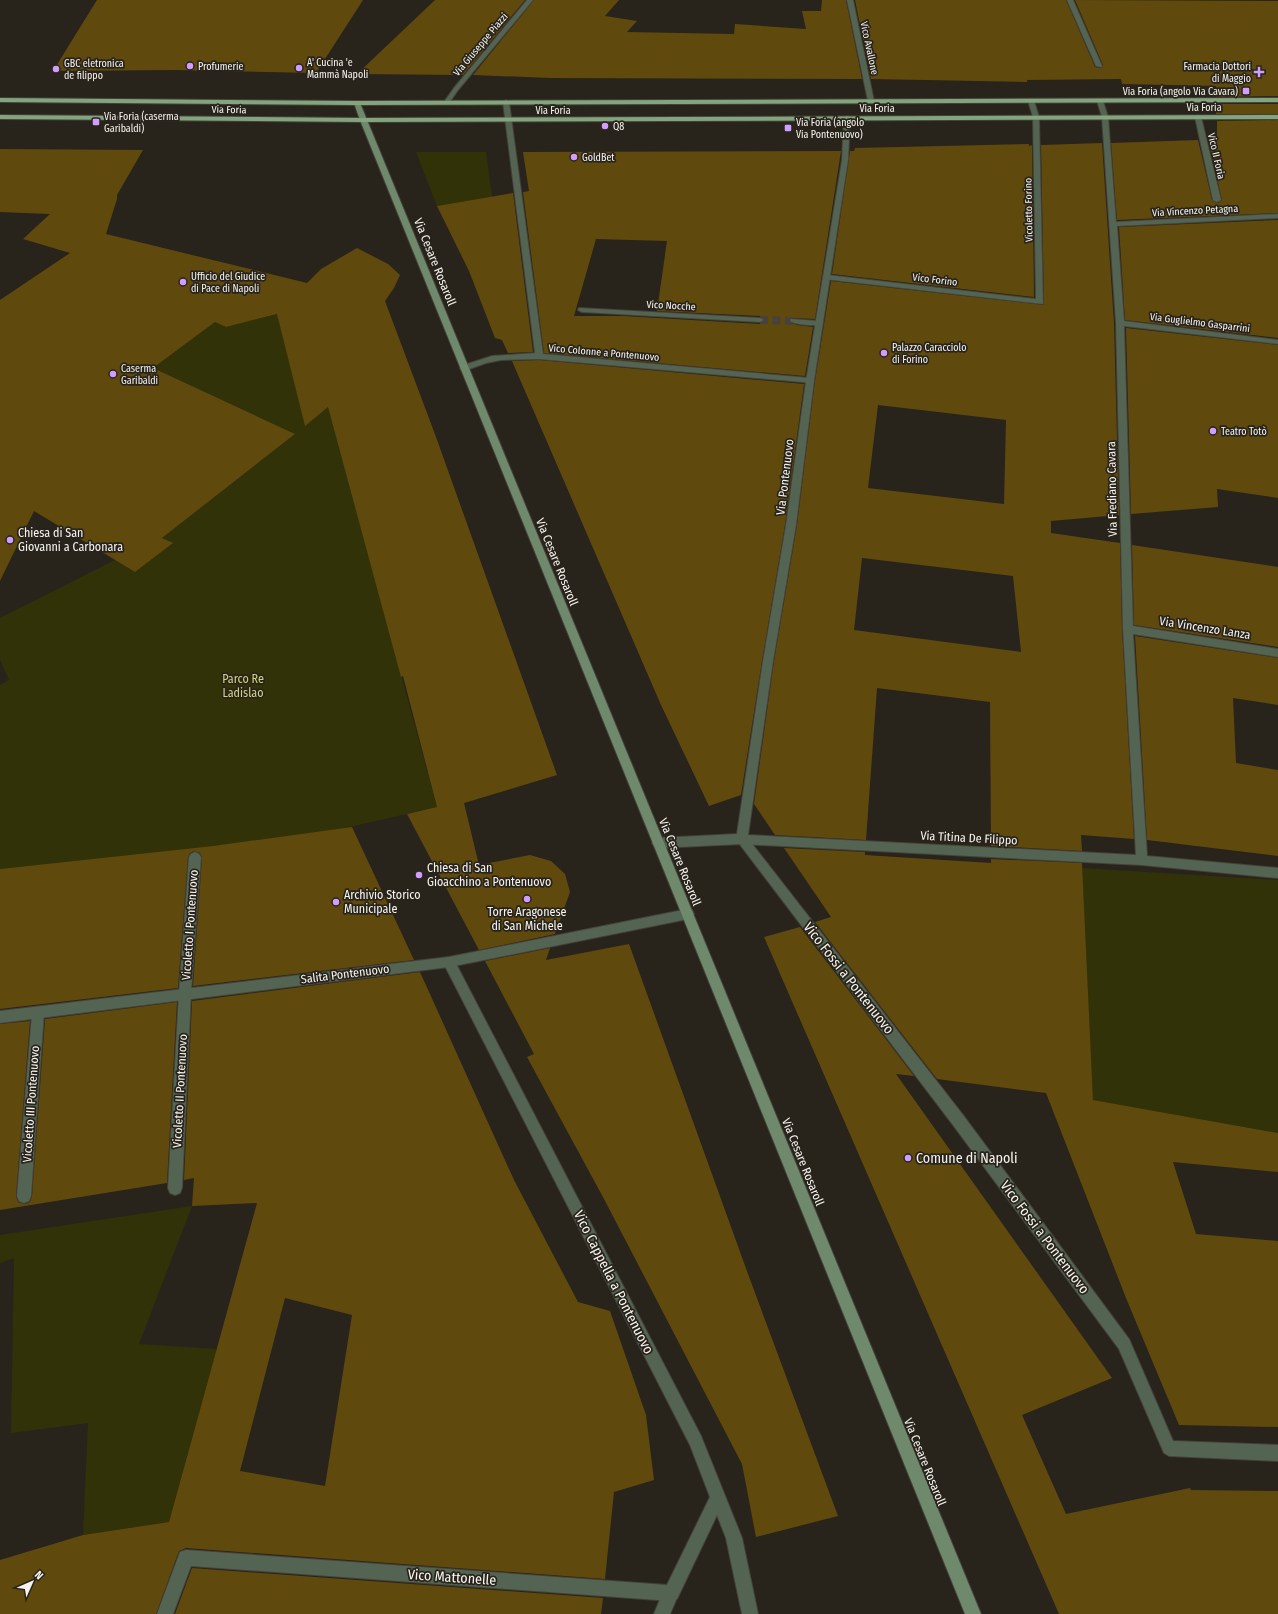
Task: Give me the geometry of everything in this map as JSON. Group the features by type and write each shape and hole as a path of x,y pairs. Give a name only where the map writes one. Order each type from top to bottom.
{"main road":[{"name":"Via Foria","path":"0,100 357,103 1278,100"},
{"name":"Via Cesare Rosaroll","path":"357,103 972,1614"},
{"name":"Via Foria","path":"0,117 363,120 1278,117"}],"street":[{"name":"Via Giuseppe Piazzi","path":"446,102 530,0"},
{"name":"Vico Avallone","path":"850,0 872,101"},
{"path":"1070,0 1099,66"},
{"name":"Vicoletto Forino","path":"1031,101 1036,117 1040,302"},
{"path":"1100,101 1105,118"},
{"name":"Vico Colonne a Pontenuovo","path":"506,102 539,356 810,381"},
{"name":"Vico II Foria","path":"1198,117 1217,200"},
{"name":"Via Pontenuovo","path":"742,839 768,661 791,525 810,381 845,160 846,118"},
{"name":"Via Frediano Cavara","path":"1105,118 1114,224 1120,323 1128,628 1142,860"},
{"name":"Via Vincenzo Petagna","path":"1114,224 1278,216"},
{"name":"Vico Forino","path":"827,277 1040,302"},
{"name":"Vico Nocche","path":"582,310 760,320"},
{"path":"794,321 819,323"},
{"name":"Via Guglielmo Gasparrini","path":"1120,323 1278,342"},
{"path":"464,368 482,360 501,356 539,356"},
{"name":"Via Vincenzo Lanza","path":"1128,628 1278,653"},
{"name":"Via Titina De Filippo","path":"658,843 742,839 1142,860 1278,872"},
{"name":"Vico Fossi a Pontenuovo","path":"742,839 958,1120 1124,1344 1169,1448 1278,1452"},
{"name":"Vicoletto I Pontenuovo","path":"185,993 195,857"},
{"name":"Salita Pontenuovo","path":"0,1017 185,993 449,962 688,914"},
{"name":"Vico Cappella a Pontenuovo","path":"449,962 696,1441 734,1538 750,1614"},
{"name":"Vicoletto II Pontenuovo","path":"176,1188 185,993"},
{"name":"Vicoletto III Pontenuovo","path":"24,1196 38,1013"},
{"path":"662,1614 718,1497"},
{"name":"Vico Mattonelle","path":"165,1614 186,1558 671,1593"}],"green space":[{"path":"416,152 486,152 492,197 437,206"},
{"name":"Parco Re Ladislao","path":"277,314 317,366 437,807 341,829 207,847 0,869 0,685 9,680 0,660 0,618 115,560 135,572 172,543 162,538 295,434 153,368 215,322 226,327"},
{"path":"1082,868 1278,880 1278,1133 1093,1100"},
{"path":"192,1206 139,1344 217,1349 169,1522 83,1535 88,1423 11,1433 14,1258 0,1263 0,1235"}],"building":[{"path":"97,0 363,0 316,73 175,70 53,71"},
{"path":"435,0 525,0 463,75 357,74"},
{"path":"534,0 619,0 605,16 637,21 627,32 734,34 735,24 806,29 802,11 821,11 822,0 846,0 862,79 550,78 473,75"},
{"path":"855,0 1066,0 1095,67 1101,68 1103,65 1075,0 1278,1 1278,96 1216,97 1216,86 1122,84 1121,79 1027,80 1027,82 871,79"},
{"path":"1216,104 1278,104 1278,114 1216,114"},
{"path":"1278,120 1278,213 1117,220 1111,143 1198,140 1212,200 1218,203 1222,200 1208,139 1217,139 1217,121"},
{"path":"1102,143 1114,323 1119,515 1051,521 1051,533 1120,543 1122,629 1134,839 1081,835 1082,851 991,846 990,702 877,688 866,840 775,835 754,804 774,661 797,525 815,381 831,281 1044,305 1041,145","holes":["878,405 1006,420 1004,504 868,488","862,558 1013,576 1021,652 854,630"]},
{"path":"1029,144 1029,146 1032,145 1034,297 832,274 850,151 854,151 855,148"},
{"path":"0,149 143,150 117,195 106,234 307,283 321,269 357,248 388,264 400,275 394,288 385,301 436,437 557,775 464,803 479,865 530,855 551,861 565,874 570,892 555,934 479,950 407,814 437,807 403,676 401,677 328,407 305,426 277,314 226,327 215,322 153,368 295,434 162,538 173,543 135,572 34,511 0,581 0,300 70,253 23,239 50,214 0,212"},
{"path":"841,151 815,319 791,318 789,320 789,322 797,325 813,327 805,376 544,353 523,192 529,191 523,152","holes":["596,239 667,241 657,311 760,316 765,321 760,324 623,316 574,316"]},
{"path":"513,193 533,352 508,353 502,340 495,338 469,271 437,206"},
{"path":"1278,220 1278,338 1125,320 1119,227"},
{"path":"1126,328 1278,345 1278,498 1217,489 1218,507 1131,514"},
{"path":"539,360 804,384 785,525 741,795 709,806 661,705 512,361"},
{"path":"1132,545 1278,567 1278,647 1134,625"},
{"path":"1135,636 1278,658 1278,705 1233,698 1236,763 1278,770 1278,856 1147,840"},
{"path":"352,827 414,960 193,986 202,857 200,853 194,851 190,853 188,857 178,988 0,1009 0,869 213,846"},
{"path":"784,848 865,852 865,855 991,863 991,859 1082,863 1093,1100 1278,1133 1278,1172 1173,1162 1196,1234 1278,1241 1278,1427 1179,1425 1126,1298 1046,1093 937,1079 815,922 831,917"},
{"name":"Comune di Napoli","path":"800,927 914,1076 896,1074 1112,1378 1022,1415 1066,1514 1190,1488 1191,1490 1278,1491 1278,1614 1059,1614 764,937"},
{"path":"629,944 748,1274 838,1516 756,1537 742,1464 604,1199 527,1057 534,1054 485,961 550,948 546,960"},
{"path":"420,972 514,1180 578,1302 610,1311 646,1415 654,1480 614,1492 605,1579 186,1548 179,1551 156,1614 0,1614 0,1560 83,1535 169,1522 257,1203 192,1206 194,1178 184,1180 192,1001","holes":["285,1298 352,1315 325,1486 240,1471"]},
{"path":"177,1002 167,1183 0,1210 0,1024 30,1021 16,1196 18,1202 25,1204 30,1202 32,1196 45,1019"},
{"path":"192,1568 603,1598 601,1614 175,1614"}],"tunnel":[{"path":"760,320 794,321"}],"place":[{"name":"Profumerie","path":"190,66"},
{"name":"A' Cucina 'e Mammà Napoli","path":"299,68"},
{"name":"GBC eletronica de filippo","path":"56,69"},
{"name":"Farmacia Dottori di Maggio","path":"1259,72"},
{"name":"Via Foria (angolo Via Cavara)","path":"1246,91"},
{"name":"Via Foria (caserma Garibaldi)","path":"96,122"},
{"name":"Q8","path":"605,126"},
{"name":"Via Foria (angolo Via Pontenuovo)","path":"788,128"},
{"name":"GoldBet","path":"574,157"},
{"name":"Ufficio del Giudice di Pace di Napoli","path":"183,282"},
{"name":"Palazzo Caracciolo di Forino","path":"884,353"},
{"name":"Caserma Garibaldi","path":"113,374"},
{"name":"Teatro Totò","path":"1213,431"},
{"name":"Chiesa di San Giovanni a Carbonara","path":"10,540"},
{"name":"Chiesa di San Gioacchino a Pontenuovo","path":"419,875"},
{"name":"Torre Aragonese di San Michele","path":"527,899"},
{"name":"Archivio Storico Municipale","path":"336,902"},
{"name":"Comune di Napoli","path":"908,1158"}]}
